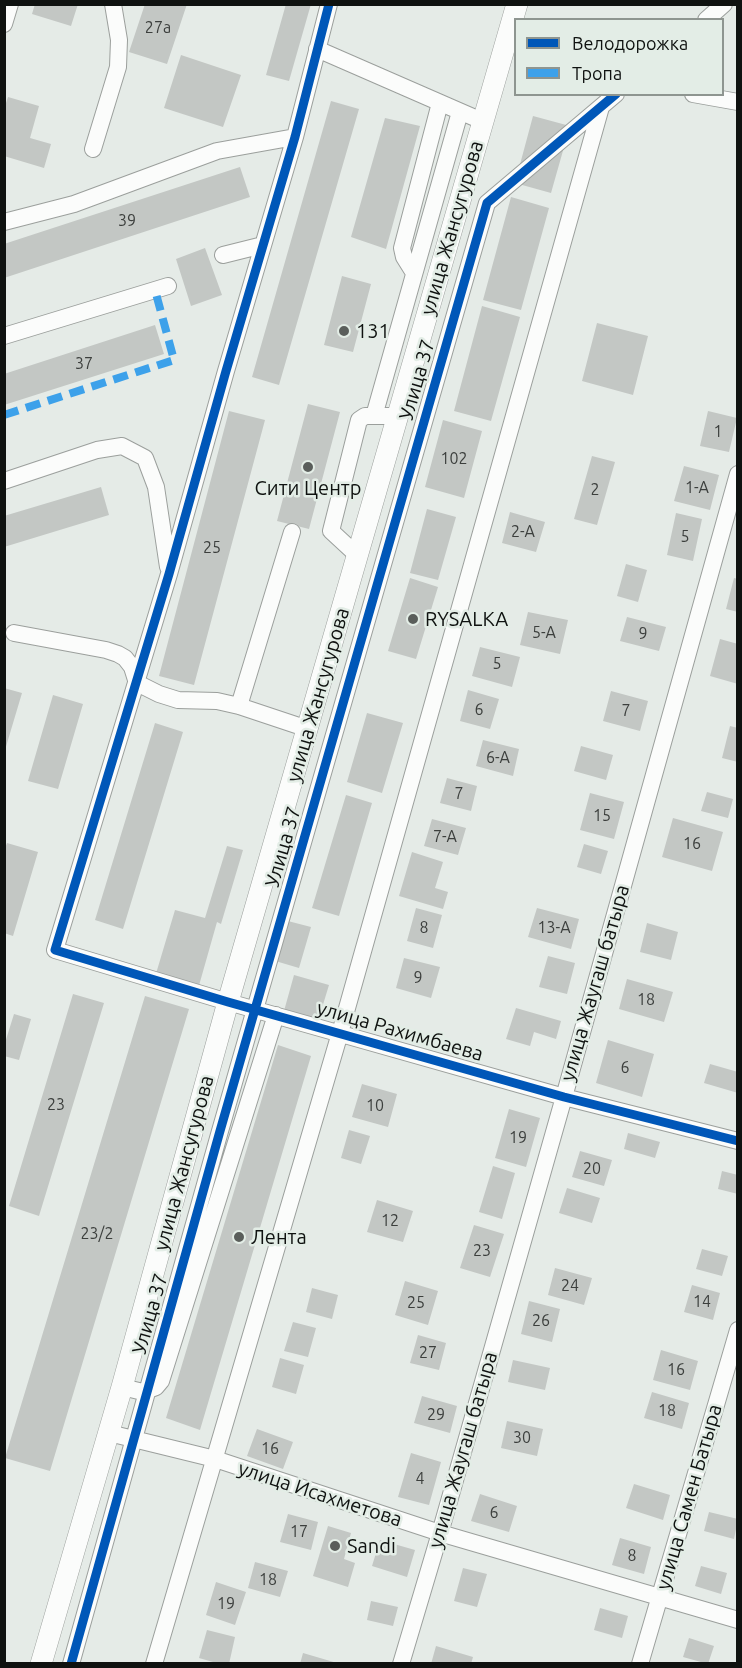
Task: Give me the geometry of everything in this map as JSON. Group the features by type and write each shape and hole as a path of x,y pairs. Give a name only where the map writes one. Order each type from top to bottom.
{"main road":[{"name":"улица Жансугурова","path":"41,1664 122,1387 228,1002 482,122 509,55 514,23"}],"street":[{"path":"93,149 118,67 119,40 112,4"},
{"path":"138,683 295,137 329,4"},
{"path":"708,18 724,4"},
{"path":"317,49 482,122"},
{"path":"154,1664 340,1033 603,96"},
{"name":"Улица 37","path":"70,1664 220,1131 487,203 614,96"},
{"path":"704,96 738,102"},
{"path":"414,273 404,257 402,248 440,103"},
{"path":"374,416 460,112"},
{"path":"4,222 74,204 217,151 295,137"},
{"path":"420,178 462,192"},
{"path":"223,255 263,245"},
{"path":"4,336 168,286"},
{"path":"357,556 331,531 331,526 359,420 365,416 398,416"},
{"path":"4,481 97,450 122,447 145,458 156,487 169,574"},
{"name":"улица Жаугаш батыра","path":"401,1664 564,1097 738,474"},
{"path":"239,706 292,532"},
{"path":"14,633 118,654 125,658 132,667 138,683 159,694 178,700 217,701 239,706 308,729"},
{"name":"улица Рахимбаева","path":"138,683 55,950 228,1002 564,1097 738,1141"},
{"path":"122,1387 143,1392 156,1387 161,1381 276,1015"},
{"name":"улица Самен Батыра","path":"640,1664 738,1330"},
{"name":"улица Исахметова","path":"109,1433 215,1459 440,1533 738,1620"}],"building":[{"path":"35,4 78,4 71,26 32,14"},
{"path":"145,4 187,4 167,64 129,52"},
{"path":"286,4 311,4 289,81 266,75"},
{"path":"181,55 241,75 223,127 164,108"},
{"path":"8,97 39,106 30,138 51,144 44,168 4,156 4,109"},
{"path":"331,101 359,109 279,385 252,377"},
{"path":"533,116 570,126 551,193 515,183"},
{"path":"385,118 420,126 386,249 351,237"},
{"path":"240,167 250,197 4,278 4,244"},
{"path":"511,197 549,208 521,310 483,300"},
{"path":"205,248 222,295 191,306 176,259"},
{"path":"342,276 371,284 353,352 324,345"},
{"path":"482,306 520,317 491,421 454,411"},
{"path":"597,323 648,336 633,395 582,381"},
{"path":"155,325 164,354 4,405 4,374"},
{"name":"Сити Центр","path":"308,404 340,412 309,529 277,521"},
{"path":"229,411 265,420 194,685 159,676"},
{"path":"708,411 737,418 729,452 700,446"},
{"path":"443,420 482,431 464,498 425,487"},
{"path":"592,456 615,462 597,525 574,519"},
{"path":"684,466 719,475 710,510 674,501"},
{"path":"101,487 109,515 4,547 4,516"},
{"path":"427,509 456,517 438,580 410,573"},
{"path":"510,512 545,522 536,552 502,543"},
{"path":"676,513 702,519 693,561 667,555"},
{"path":"626,564 647,570 638,602 617,596"},
{"name":"RYSALKA","path":"410,578 438,587 416,659 388,651"},
{"path":"734,578 738,579 738,612 726,609"},
{"path":"528,612 568,620 560,654 520,645"},
{"path":"627,617 666,627 659,651 620,641"},
{"path":"720,639 738,644 738,684 710,676"},
{"path":"480,647 520,657 512,687 472,676"},
{"path":"4,688 22,693 5,750 4,750"},
{"path":"468,690 499,699 490,729 460,721"},
{"path":"611,691 648,701 640,731 603,721"},
{"path":"53,695 83,704 58,789 28,781"},
{"path":"367,713 403,723 382,793 347,782"},
{"path":"155,723 183,732 123,929 95,920"},
{"path":"730,726 738,728 738,762 722,758"},
{"path":"483,740 519,749 513,776 476,766"},
{"path":"581,746 613,755 606,780 574,771"},
{"path":"447,778 477,786 471,811 440,803"},
{"path":"707,792 733,799 728,818 701,811"},
{"path":"590,793 624,802 614,839 580,830"},
{"path":"346,795 372,803 339,916 312,908"},
{"path":"673,818 723,832 712,871 662,857"},
{"path":"432,819 466,828 458,855 424,846"},
{"path":"7,843 38,852 13,936 4,933 4,851"},
{"path":"584,844 608,851 601,874 577,867"},
{"path":"227,846 243,850 221,924 217,922 198,989 155,977 175,910 205,918"},
{"path":"412,852 443,862 435,888 448,892 443,909 399,896"},
{"path":"416,908 442,915 433,948 407,941"},
{"path":"537,908 579,919 571,949 528,937"},
{"path":"284,920 311,927 299,968 272,960"},
{"path":"647,923 678,932 671,960 640,952"},
{"path":"548,956 575,963 567,994 539,987"},
{"path":"404,958 440,967 431,998 396,988"},
{"path":"294,975 329,985 318,1021 284,1011"},
{"path":"627,979 673,992 664,1022 619,1009"},
{"path":"73,994 104,1003 39,1216 9,1206"},
{"path":"145,996 189,1009 50,1471 5,1458"},
{"path":"516,1008 561,1021 556,1039 534,1032 530,1046 506,1039"},
{"path":"14,1014 31,1019 19,1060 4,1056 4,1046"},
{"path":"608,1040 654,1054 642,1097 596,1083"},
{"name":"Лента","path":"278,1045 311,1056 200,1430 166,1418"},
{"path":"710,1064 738,1072 738,1093 704,1083"},
{"path":"362,1084 397,1094 388,1127 352,1117"},
{"path":"509,1109 540,1118 526,1167 495,1158"},
{"path":"349,1130 370,1136 361,1164 341,1158"},
{"path":"628,1133 660,1142 655,1158 624,1149"},
{"path":"580,1151 612,1160 604,1186 572,1177"},
{"path":"493,1166 515,1173 502,1219 479,1212"},
{"path":"722,1171 738,1175 738,1194 718,1189"},
{"path":"567,1188 600,1198 592,1223 559,1213"},
{"path":"377,1200 413,1211 403,1242 367,1232"},
{"path":"474,1225 504,1234 490,1277 460,1268"},
{"path":"702,1249 728,1256 722,1276 696,1269"},
{"path":"555,1268 592,1278 584,1305 548,1295"},
{"path":"405,1281 438,1291 428,1325 395,1315"},
{"path":"692,1285 720,1293 713,1320 684,1312"},
{"path":"312,1288 338,1295 332,1319 306,1312"},
{"path":"529,1301 560,1309 552,1342 521,1334"},
{"path":"293,1322 316,1328 308,1357 284,1351"},
{"path":"418,1335 446,1343 439,1370 410,1363"},
{"path":"661,1350 698,1361 690,1390 653,1380"},
{"path":"280,1358 304,1365 296,1394 272,1387"},
{"path":"513,1360 550,1368 545,1390 508,1382"},
{"path":"652,1392 689,1403 682,1429 644,1418"},
{"path":"422,1396 457,1406 450,1433 414,1423"},
{"path":"507,1421 543,1429 537,1456 501,1448"},
{"path":"257,1429 293,1442 283,1469 247,1456"},
{"path":"411,1453 441,1462 429,1505 398,1497"},
{"path":"634,1484 670,1495 663,1520 626,1508"},
{"path":"480,1494 517,1506 509,1532 471,1521"},
{"path":"709,1512 738,1519 734,1539 704,1531"},
{"path":"288,1514 318,1522 311,1550 280,1542"},
{"name":"Sandi","path":"328,1526 351,1533 344,1559 355,1563 348,1587 313,1576"},
{"path":"620,1538 651,1547 644,1574 612,1565"},
{"path":"380,1540 415,1550 407,1577 372,1566"},
{"path":"255,1562 288,1571 280,1597 248,1588"},
{"path":"701,1566 727,1573 721,1594 695,1586"},
{"path":"463,1568 487,1574 477,1607 454,1601"},
{"path":"216,1582 246,1592 235,1625 206,1615"},
{"path":"371,1601 398,1607 393,1626 367,1620"},
{"path":"600,1608 628,1616 622,1638 594,1630"},
{"path":"207,1630 235,1637 229,1664 199,1658"},
{"path":"689,1638 714,1646 708,1664 683,1657"},
{"path":"436,1646 473,1657 471,1664 431,1664"},
{"path":"303,1653 337,1663 337,1664 300,1664"}],"marked path":[{"path":"4,415 174,360 155,290"}],"cycle path":[{"path":"329,4 295,137 169,574 55,950 228,1002 564,1097 738,1141"},
{"path":"71,1664 220,1131 487,203 614,96"}],"place":[{"name":"131","path":"344,331"},
{"name":"Сити Центр","path":"308,467"},
{"name":"RYSALKA","path":"413,619"},
{"name":"Лента","path":"239,1237"},
{"name":"Sandi","path":"335,1546"}]}
